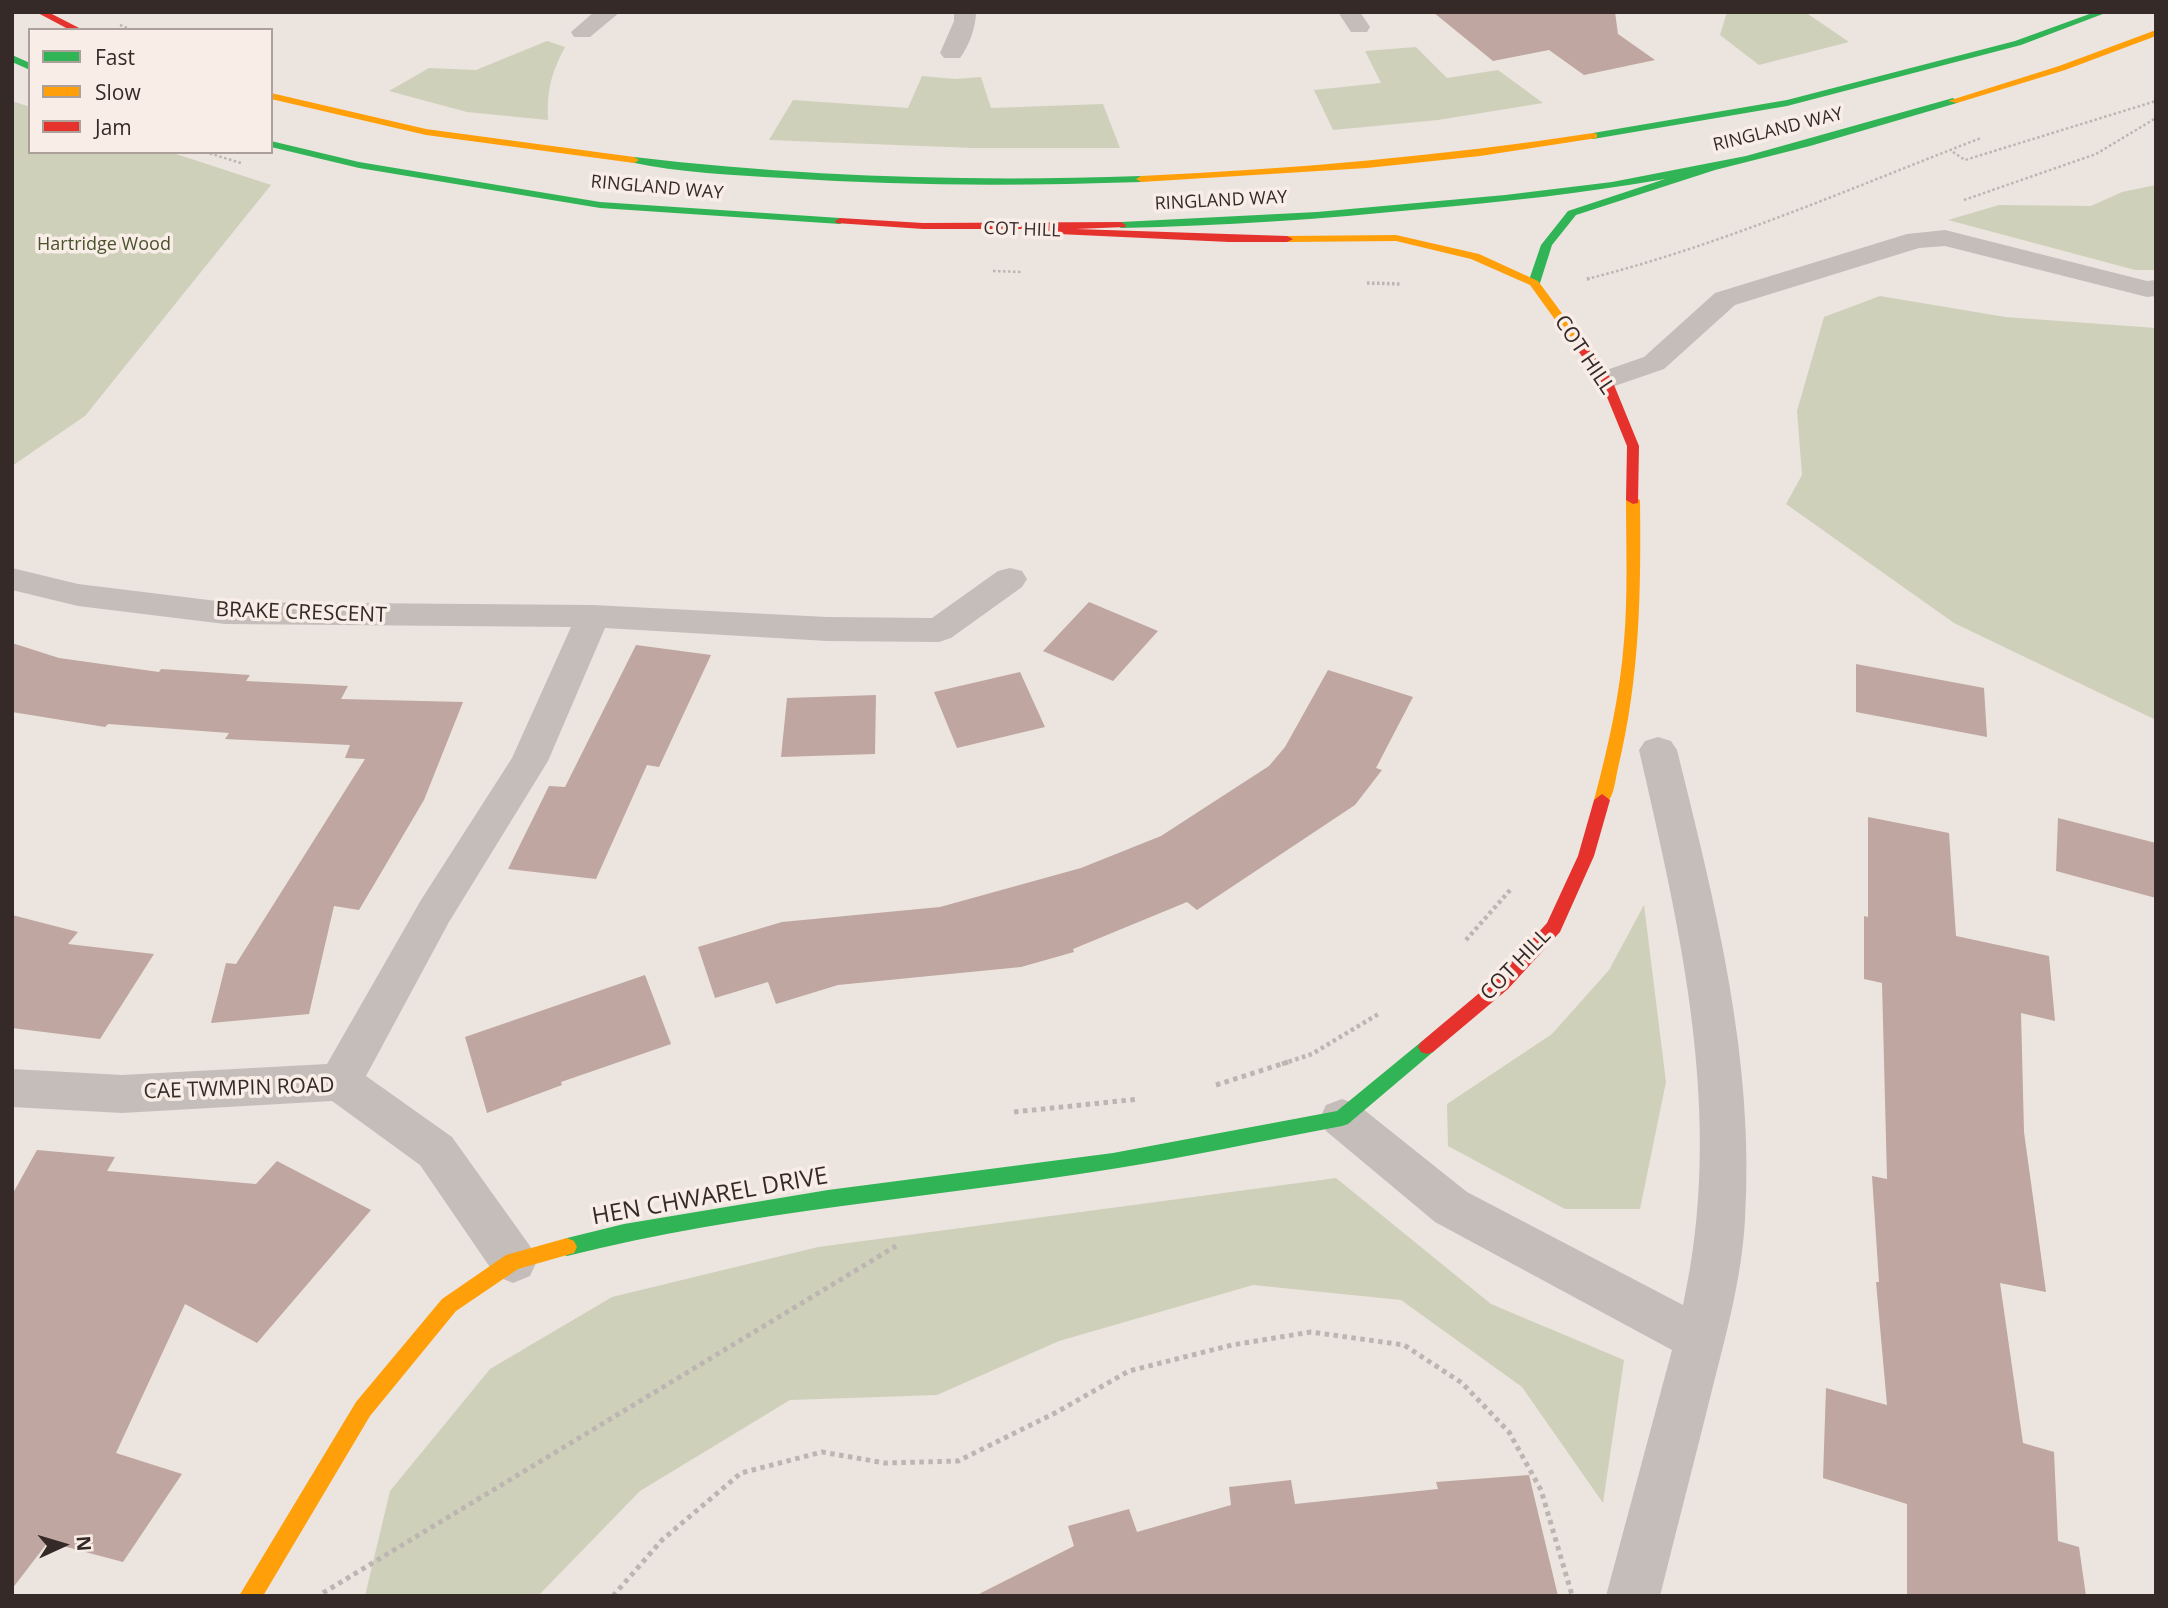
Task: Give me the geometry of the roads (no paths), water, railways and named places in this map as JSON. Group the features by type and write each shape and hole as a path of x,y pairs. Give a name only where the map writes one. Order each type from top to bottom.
{"main road":[{"path":"40,12 74,28"},
{"name":"RINGLAND WAY","path":"273,96 426,132 713,171 879,179 1078,182 1276,174 1490,153 1787,103 2018,43 2104,12"},
{"name":"RINGLAND WAY","path":"273,144 359,165 600,205 923,226 1188,224 1339,214 1538,195 1716,166 1840,135 2062,68 2156,33"},
{"path":"12,58 28,66"},
{"path":"1534,283 1542,250 1555,229 1572,213 1716,166"},
{"name":"COT HILL","path":"923,226 1229,239 1396,238 1475,256 1534,283 1606,380 1633,446 1633,619 1626,694 1615,752 1586,856 1554,928 1502,984 1342,1118"},
{"name":"HEN CHWAREL DRIVE","path":"250,1596 363,1409 449,1306 513,1261 624,1233 828,1198 1113,1161 1342,1118"}],"street":[{"path":"582,32 609,12"},
{"path":"952,53 965,21 965,12"},
{"path":"1606,380 1654,363 1725,299 1917,240 1945,238 2147,289 2156,288"},
{"name":"BRAKE CRESCENT","path":"12,579 78,595 225,613 593,616 827,629 939,630 1010,579"},
{"path":"340,1082 435,911 529,761 593,616"},
{"path":"1633,1596 1700,1339 1722,1220 1724,1132 1715,1024 1691,886 1658,750"},
{"name":"CAE TWMPIN ROAD","path":"12,1088 122,1094 340,1082 436,1151 513,1261"},
{"path":"1342,1118 1451,1207 1700,1339"}],"park label":[{"name":"Hartridge Wood","path":"104,245"}]}
